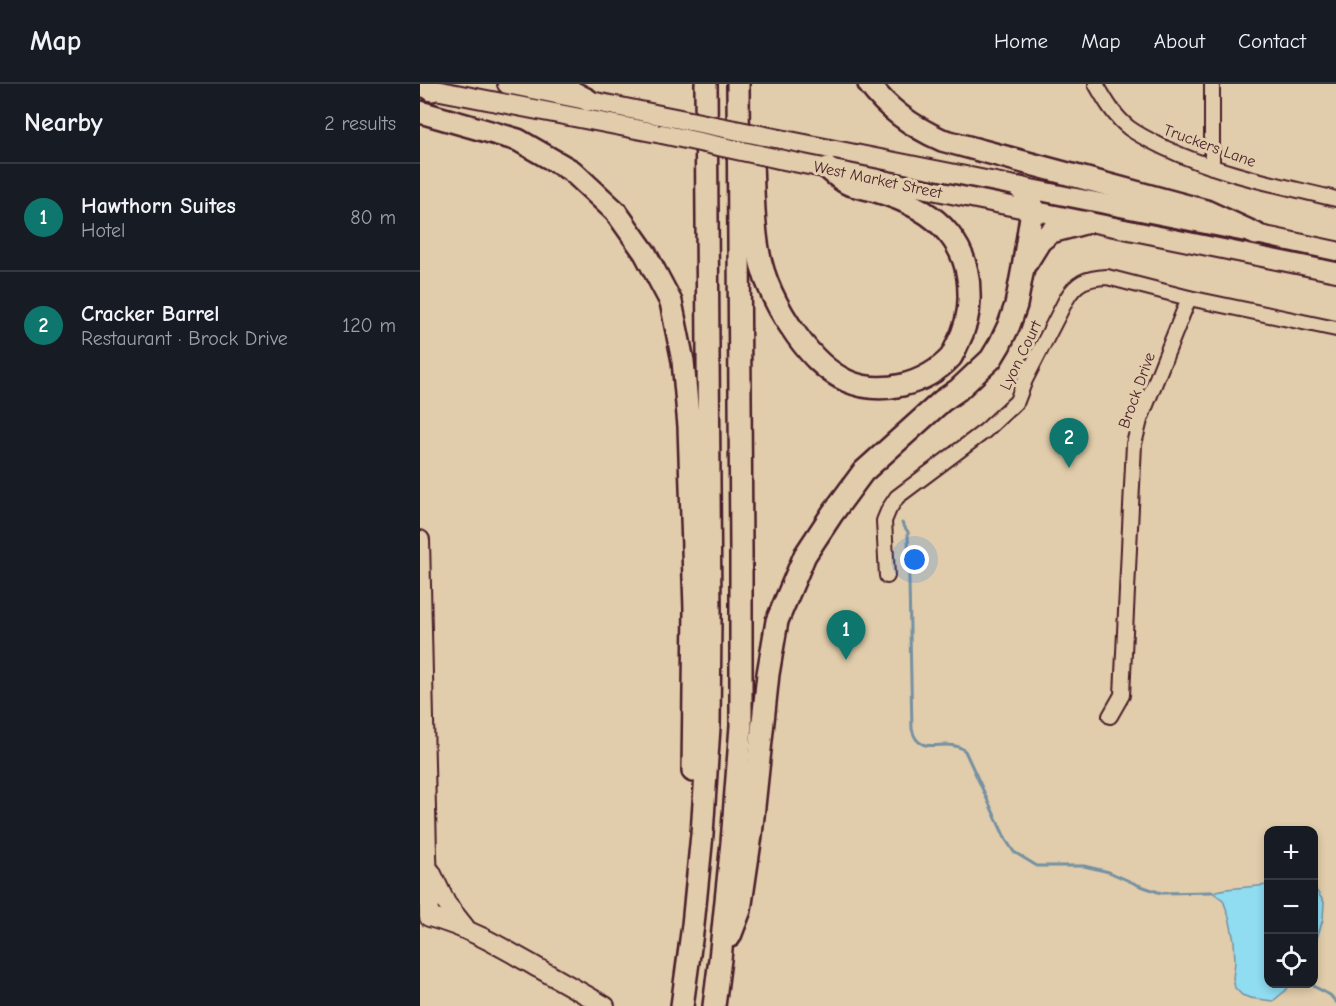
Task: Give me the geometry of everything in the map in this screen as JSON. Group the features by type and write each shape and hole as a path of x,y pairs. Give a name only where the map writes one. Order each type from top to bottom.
{"highway":[{"path":"557,84 588,100"},
{"path":"692,84 694,161 707,218"},
{"path":"683,998 702,834 709,727 706,84"},
{"path":"738,84 750,116 758,249 765,274 788,323 816,360 847,381 868,388 890,388 929,375 951,356 964,332 970,308 969,281 964,261 956,244 949,234 927,214 907,202 874,190 847,184 827,168"},
{"path":"714,1006 732,842 741,726 738,84"},
{"path":"868,84 898,115 924,132 942,140 1206,211 1256,234"},
{"path":"420,112 518,140 572,171 616,212 645,253 671,302 683,361 689,426 695,609 692,804 702,834"},
{"path":"720,959 740,910 751,835 768,674 777,621 805,555 862,472 942,401 958,390 991,359 1000,344 1016,305 1032,210 1031,199 1020,188"},
{"path":"1023,268 1040,241 1051,232 1088,222"}],"main road":[{"name":"West Market Street","path":"507,84 1336,251"},
{"name":"West Market Street","path":"426,87 1336,272"},
{"path":"420,540 425,916 466,929 605,1006"},
{"path":"423,863 446,903 466,929"}],"street":[{"name":"Truckers Lane","path":"1096,84 1113,111 1129,128 1179,155 1262,182 1336,199"},
{"path":"1212,84 1212,167"},
{"name":"Lyon Court","path":"887,576 884,521 889,509 897,497 985,431 1017,401 1025,380 1072,290 1084,280 1107,277 1189,298"},
{"path":"1189,298 1336,329"},
{"name":"Brock Drive","path":"1110,716 1122,695 1134,444 1140,420 1189,298"}],"water":[{"path":"1264,885 1264,988 1288,988 1273,1001 1250,998 1242,995 1235,988 1234,940 1229,917 1223,900 1212,892"},
{"path":"1318,893 1324,902 1323,919 1318,935"}],"waterway":[{"path":"902,523 908,532 912,729 916,738 927,745 951,745 965,751 1006,840 1014,852 1037,866 1084,866 1109,872 1161,893 1212,892"},
{"path":"1317,988 1330,995 1336,1002"}],"place":[{"name":"Cracker Barrel","path":"1069,468"},
{"name":"Hawthorn Suites","path":"846,660"}]}
